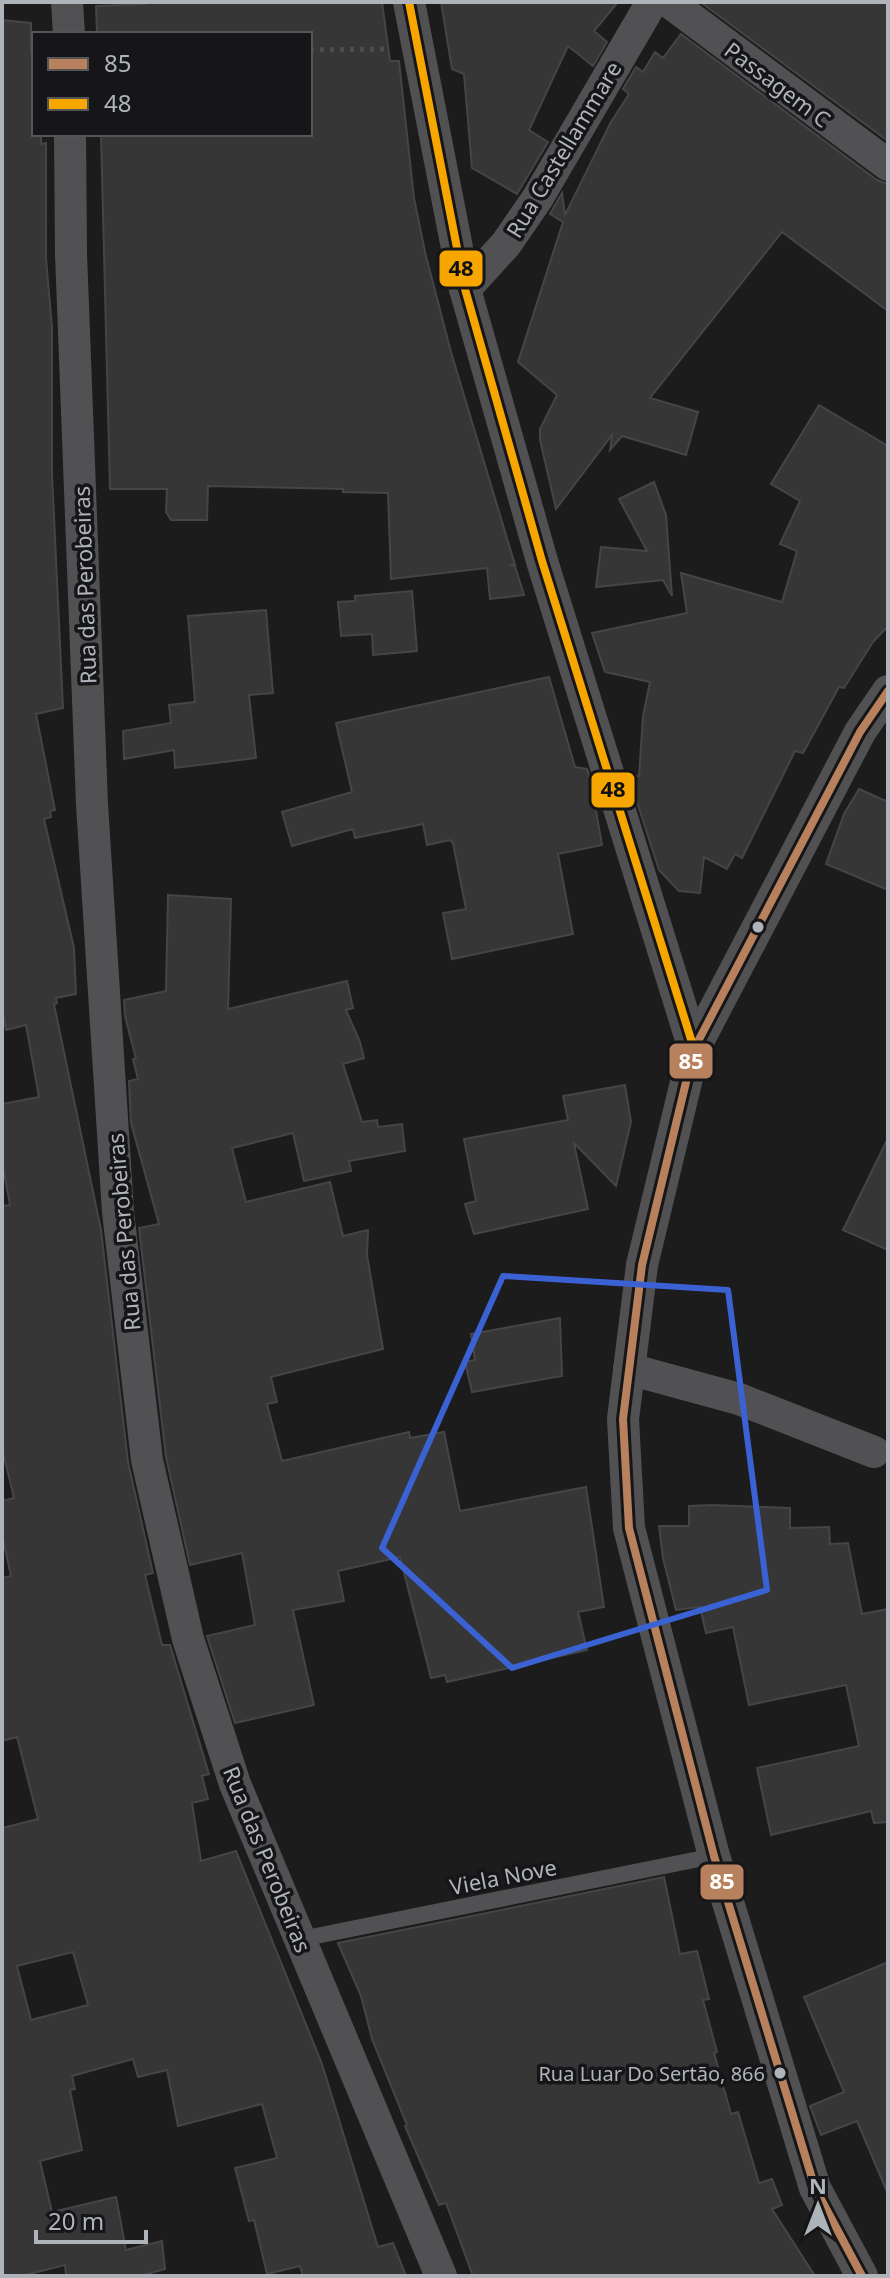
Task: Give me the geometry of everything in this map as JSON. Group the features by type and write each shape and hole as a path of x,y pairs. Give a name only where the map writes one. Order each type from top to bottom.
{"street":[{"path":"67,2 69,32"},
{"path":"409,2 465,289 547,576 694,1049"},
{"name":"Rua Castellammare","path":"465,289 506,244 537,199 652,2"},
{"name":"Passagem C","path":"669,2 888,165"},
{"name":"Rua das Perobeiras","path":"70,136 71,254 92,804 118,1212 145,1446 192,1654 235,1784 441,2276"},
{"path":"862,2276 815,2188 714,1856 629,1528 623,1419 642,1265 694,1049 860,732 888,691"},
{"path":"629,1369 739,1399 874,1452"}],"lane":[{"name":"Viela Nove","path":"301,1939 714,1856"}],"path":[{"path":"312,50 418,48"}],"highlighted area":[{"path":"503,1276 728,1290 767,1590 512,1668 382,1548"}],"building":[{"path":"382,2 390,61 399,61 414,198 425,252 451,352 515,565 510,565 515,566 524,595 490,599 487,568 391,579 388,493 208,486 207,520 171,520 166,512 167,489 110,489 101,136 312,136 312,32 97,32 96,6"},
{"path":"441,2 618,2 594,31 607,42 593,66 568,46 529,130 548,142 517,194 472,168 464,74 452,69"},
{"path":"888,2 888,141 703,4"},
{"path":"2,20 31,23 32,136 41,136 41,144 46,143 46,258 52,327 52,474 63,708 36,714 55,810 50,811 51,817 44,819 74,948 76,994 56,998 57,1003 54,1004 101,1230 128,1462 153,1573 145,1575 162,1645 170,1645 209,1774 202,1776 208,1799 192,1803 201,1861 236,1851 322,2064 378,2247 393,2243 406,2276 303,2276 300,2266 267,2274 254,2220 249,2221 235,2168 277,2158 262,2104 178,2126 167,2070 138,2077 133,2059 72,2076 75,2089 70,2090 82,2150 40,2161 52,2212 116,2197 126,2250 162,2241 165,2269 140,2276 66,2276 65,2265 21,2276 2,2276 2,1828 38,1819 17,1737 2,1741 2,1578 11,1576 2,1534 2,1501 14,1498 2,1448 2,1206 10,1205 2,1162 2,1104 39,1097 26,1025 6,1030 2,1007","holes":["73,1952 88,2005 31,2020 17,1966"]},
{"path":"681,34 877,180 888,184 888,311 782,232 650,398 698,412 686,455 622,436 610,450 612,435 556,509 540,429 557,395 518,362 563,222 550,214 562,193 565,215 611,122 629,94 623,89 636,67 643,72 655,52 663,58"},
{"path":"819,405 888,446 888,626 873,642 844,688 839,687 803,753 795,751 742,858 735,854 727,869 704,857 700,893 679,891 659,870 628,774 639,776 643,716 650,682 605,672 592,633 687,613 681,573 782,602 797,551 780,544 800,501 771,484"},
{"path":"654,482 666,515 672,596 663,580 596,587 601,547 647,551 619,499"},
{"path":"412,591 417,651 373,655 372,634 341,636 338,602 355,601 355,596"},
{"path":"266,610 273,693 249,695 256,758 175,768 174,750 124,759 123,731 171,723 169,705 195,702 188,616"},
{"path":"549,677 575,767 587,769 600,809 595,805 602,845 558,854 573,934 452,959 443,913 466,909 453,843 450,840 427,845 423,824 355,838 353,829 292,846 282,812 352,792 336,723"},
{"path":"859,789 888,802 888,890 826,864 844,814"},
{"path":"168,895 231,899 228,1009 347,981 353,1008 346,1010 364,1058 343,1064 362,1122 377,1120 378,1127 402,1124 405,1151 349,1161 351,1171 304,1181 293,1133 232,1148 246,1202 330,1182 343,1236 368,1230 367,1255 383,1349 271,1377 277,1402 267,1404 282,1461 409,1432 410,1438 444,1432 460,1511 586,1487 604,1607 578,1612 587,1650 447,1682 445,1675 431,1678 400,1557 338,1571 344,1601 293,1610 314,1705 235,1723 207,1636 255,1625 242,1553 190,1565 166,1457 139,1228 159,1224 131,1123 129,1081 138,1079 124,1000 166,991"},
{"path":"625,1085 631,1122 616,1186 574,1143 588,1209 474,1234 465,1204 476,1201 464,1139 568,1120 563,1096"},
{"path":"888,1138 888,1250 843,1230"},
{"path":"560,1318 562,1376 472,1392 465,1362 475,1360 471,1334"},
{"path":"689,1506 790,1508 790,1528 829,1527 830,1544 848,1543 862,1614 888,1609 888,1822 874,1823 871,1811 771,1835 757,1768 859,1746 846,1685 749,1705 733,1627 706,1633 700,1607 676,1610 663,1558 659,1526 689,1526"},
{"path":"664,1877 680,1954 697,1951 709,1999 703,2000 717,2052 714,2053 731,2114 738,2112 759,2183 772,2179 782,2205 772,2209 815,2276 473,2276 446,2203 439,2205 405,2126 372,2039 361,1996 338,1943"},
{"path":"888,1962 888,2194 857,2121 821,2135 810,2106 844,2092 804,1997"}],"transit line":[{"name":"48","path":"409,2 465,289 542,561 694,1049"},
{"name":"85","path":"862,2276 815,2188 714,1856 629,1528 623,1419 642,1265 694,1049 860,732 888,691"}],"place":[{"name":"Rua Luar Do Sertão, 866","path":"780,2073"}]}
